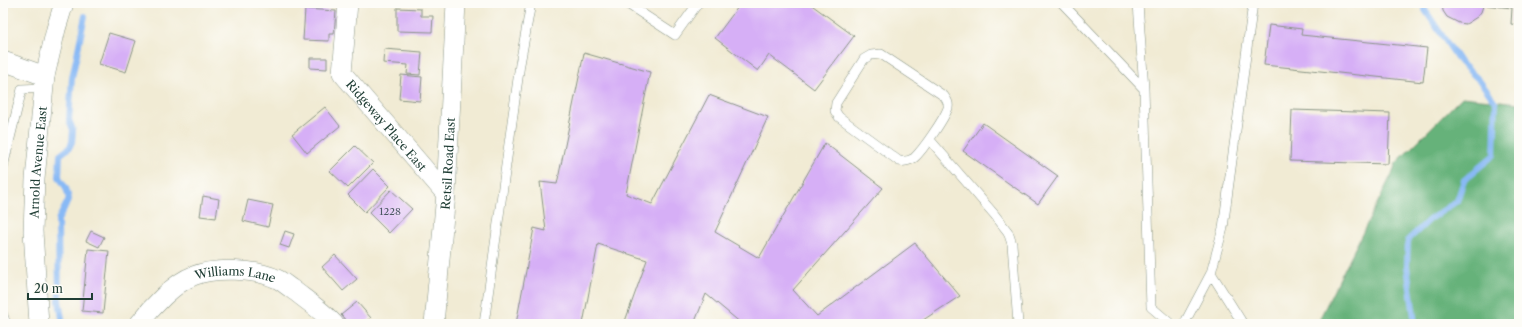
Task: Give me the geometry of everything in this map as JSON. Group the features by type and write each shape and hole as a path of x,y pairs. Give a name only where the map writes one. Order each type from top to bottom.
{"street":[{"name":"Arnold Avenue East","path":"39,324 33,230 35,179 44,82 56,29 64,3"},
{"name":"Ridgeway Place East","path":"348,3 342,73 446,194"},
{"name":"Retsil Road East","path":"434,324 446,194 456,3"},
{"path":"3,61 44,82"},
{"name":"Williams Lane","path":"139,324 150,309 180,283 193,276 210,272 228,271 250,272 278,279 334,324"}],"lane":[{"path":"484,324 520,64 531,3"},
{"path":"626,3 675,35 698,3"},
{"path":"1062,3 1144,89"},
{"path":"1138,3 1144,89 1151,307 1171,324"},
{"path":"1184,324 1211,273 1223,228 1253,3"},
{"path":"881,54 944,96 948,101 948,108 930,140 914,158 907,162 899,161 839,117 835,111 836,103 864,59 871,55 881,54"},
{"path":"3,167 22,89 44,82"},
{"path":"930,140 1008,232 1012,244 1018,324"},
{"path":"1211,273 1243,324"},
{"path":"3,314 6,324"}],"green space":[{"path":"1462,97 1519,103 1519,324 1323,324 1320,318 1392,174 1396,163"}],"building":[{"path":"741,3 809,3 854,36 814,89 769,55 758,71 715,38"},
{"path":"1442,3 1483,3 1483,6 1477,17 1466,24 1459,23 1447,17 1443,11"},
{"path":"1484,3 1519,3 1519,25 1511,24 1512,8 1484,5"},
{"path":"397,8 421,9 421,16 433,16 432,32 397,31"},
{"path":"305,9 336,11 334,34 329,34 329,41 303,40"},
{"path":"1269,25 1302,29 1301,35 1427,48 1423,82 1264,65"},
{"path":"109,33 136,41 126,72 99,64"},
{"path":"384,49 422,52 420,75 407,74 408,65 383,63"},
{"path":"584,53 650,72 626,194 652,204 709,95 768,117 715,232 759,258 825,143 883,188 793,290 817,316 915,243 960,296 917,324 742,324 706,294 694,324 624,324 647,260 598,244 583,324 516,324 534,228 546,231 540,182 557,184"},
{"path":"310,58 327,58 327,69 310,68"},
{"path":"401,75 422,77 420,101 399,99"},
{"path":"325,107 340,126 307,153 292,134"},
{"path":"1292,110 1390,113 1388,164 1290,161"},
{"path":"983,123 1058,176 1038,204 963,151"},
{"path":"355,146 373,163 348,188 330,171"},
{"path":"373,169 390,186 365,212 348,195"},
{"path":"391,190 412,209 389,233 369,213"},
{"path":"203,196 219,199 216,218 200,216"},
{"path":"248,200 273,205 268,227 243,221"},
{"path":"91,231 104,237 99,247 86,241"},
{"path":"285,231 294,234 289,248 280,245"},
{"path":"88,249 109,251 103,313 82,311"},
{"path":"335,255 357,279 343,291 322,267"},
{"path":"357,302 371,318 364,324 349,324 341,315"}],"waterway":[{"path":"1415,324 1407,266 1408,240 1429,220 1457,201 1464,180 1494,155 1496,103 1479,80 1460,62 1425,10 1425,3"},
{"path":"63,324 59,301 58,220 69,199 66,188 59,177 60,155 69,148 72,142 73,130 69,120 72,78 85,16"}]}
